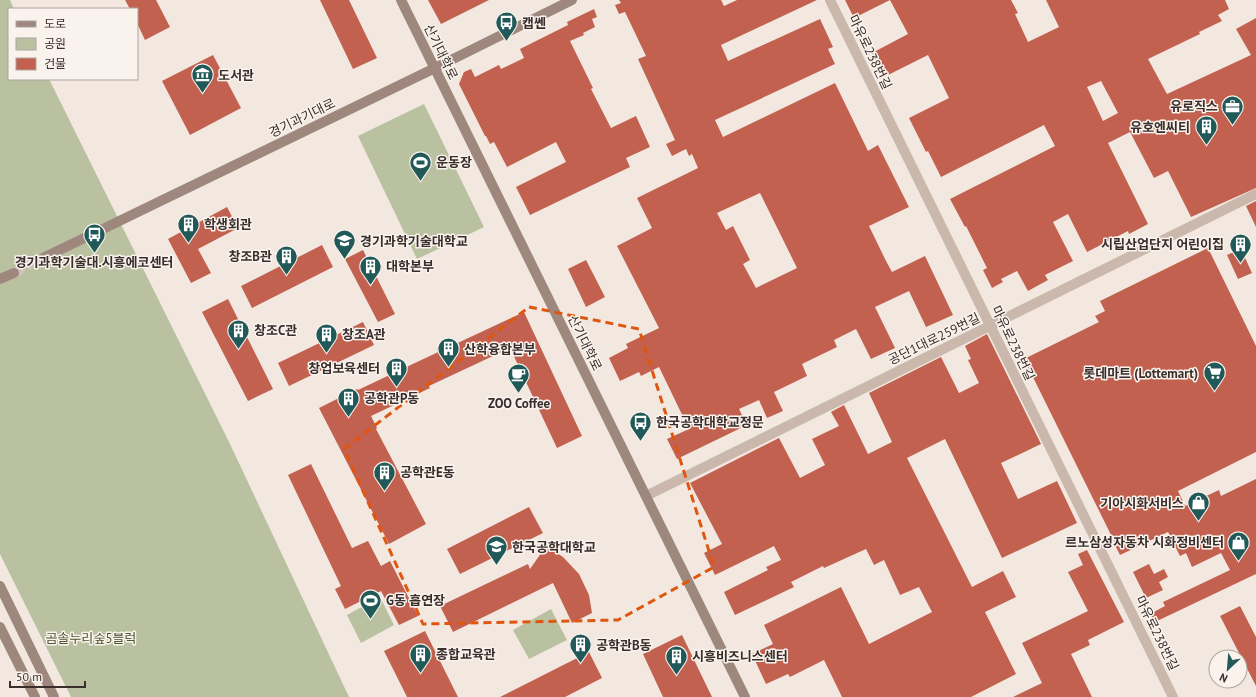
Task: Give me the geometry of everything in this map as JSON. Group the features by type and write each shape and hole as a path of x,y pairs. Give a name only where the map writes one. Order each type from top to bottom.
{"street":[{"name":"산기대학로","path":"401,0 745,697"},
{"name":"경기과기대로","path":"43,258 572,0"},
{"name":"마유로238번길","path":"830,0 1174,697"},
{"name":"공단1대로259번길","path":"646,496 1256,194"},
{"path":"0,279 14,273"},
{"path":"0,586 54,697"},
{"path":"0,627 35,697"}],"highlighted area":[{"path":"529,307 639,329 714,567 618,620 423,624 344,449"}],"green space":[{"name":"곰솔누리숲5블럭","path":"0,0 10,0 14,8 8,8 8,80 49,80 230,444 349,697 71,697 0,554"},
{"name":"운동장","path":"424,104 484,227 417,259 358,136"},
{"name":"G동 흡연장","path":"380,597 394,625 361,643 347,615"},
{"path":"551,609 567,640 529,659 513,630"}],"building":[{"path":"125,0 156,0 170,27 145,40 138,25 138,8 129,8"},
{"path":"320,0 349,0 377,58 353,69"},
{"path":"428,0 489,0 441,24"},
{"path":"619,0 721,0 724,6 737,0 817,0 721,45 728,61 820,19 833,47 828,49 835,64 715,120 723,137 835,83 868,151 878,145 909,207 869,226 886,261 892,272 925,256 953,315 926,327 909,291 875,307 895,348 871,359 856,329 834,340 837,347 802,364 807,376 774,392 783,411 767,418 759,400 739,409 747,425 677,459 667,439 689,429 659,367 641,376 639,372 620,381 609,358 628,348 626,344 659,328 617,246 652,228 637,198 698,168 692,154 689,156 686,149 672,156 666,144 675,140 638,59 646,56 625,12 619,14 615,5 621,3","holes":["760,193 797,268 756,288 743,264 750,260 733,226 726,230 717,213"]},
{"path":"845,0 890,0 854,18"},
{"path":"890,0 1011,0 1018,13 1015,14 1028,42 1059,27 1046,0 1225,0 1229,9 1218,15 1222,21 1199,32 1200,34 1148,59 1167,94 1251,55 1236,29 1256,18 1256,188 1191,217 1168,171 1154,178 1130,132 1108,143 1148,224 1129,234 1128,231 1087,252 1068,214 1053,222 1073,261 1045,275 1048,280 1028,291 1017,271 1001,279 1003,282 992,288 983,270 987,268 966,226 965,227 950,199 1055,146 1044,125 941,177 928,151 926,152 909,118 949,98 928,55 884,77 872,53 908,34","holes":["1101,81 1118,113 1103,121 1087,87"]},
{"path":"594,9 597,17 592,19 595,27 583,33 584,35 570,41 593,88 591,89 611,128 636,116 650,147 626,158 630,167 530,215 516,187 566,162 556,142 507,167 494,142 490,144 485,136 459,84 464,72 471,69 475,77 499,65 501,69 524,58 520,49 568,25 567,22"},
{"name":"도서관","path":"213,55 241,108 190,135 162,81"},
{"path":"1256,201 1256,227 1246,206"},
{"name":"학생회관","path":"227,207 238,228 198,249 211,273 191,283 168,239"},
{"name":"창조B관","path":"322,245 333,267 252,308 241,286"},
{"path":"1208,248 1256,346 1256,452 1178,491 1185,506 1219,490 1221,496 1256,479 1256,574 1155,622 1150,614 1165,606 1163,602 1230,570 1221,553 1192,567 1186,553 1180,556 1168,532 1120,555 1024,359 1099,322 1095,316 1105,311 1100,301"},
{"name":"시립산업단지 어린이집","path":"1241,249 1252,273 1238,279 1227,255"},
{"name":"대학본부","path":"363,250 395,314 378,322 345,259"},
{"path":"586,260 605,297 586,307 568,269"},
{"name":"창조C관","path":"228,299 273,389 248,401 202,312"},
{"path":"524,312 582,436 557,448 510,348 429,386 430,388 371,416 377,428 376,429 426,524 389,544 319,408"},
{"name":"창조A관","path":"363,322 374,345 289,386 278,363"},
{"path":"987,334 1041,444 1001,463 1018,499 1057,481 1077,523 1002,558 945,439 907,458 972,587 1003,571 1016,597 985,612 1016,674 971,697 842,697 824,660 790,677 788,674 766,684 752,654 773,644 764,625 841,587 869,644 932,612 919,587 900,595 884,560 874,565 866,549 824,568 823,566 791,582 794,587 735,615 724,592 768,570 766,567 781,560 774,546 715,575 704,553 722,544 690,483 779,438 800,478 825,465 812,439 839,426 831,412 844,405 868,454 892,442 869,393 941,357 959,393 979,383 968,360 971,359 965,346"},
{"path":"311,464 352,548 368,541 381,566 390,561 418,616 399,625 381,591 345,609 335,589 341,586 288,475"},
{"path":"529,507 543,533 460,574 447,549"},
{"path":"546,546 563,557 579,574 589,595 592,613 572,623 553,583 453,632 440,606 528,564 530,569"},
{"path":"1087,550 1124,622 1088,640 1090,645 1071,654 1092,697 1013,697 1042,683 1022,643 1088,611 1068,572 1083,565 1078,554"},
{"path":"1149,564 1154,574 1164,569 1168,577 1159,582 1163,590 1146,598 1133,572"},
{"path":"1240,606 1256,637 1256,686 1248,670 1248,649 1237,649 1220,616"},
{"name":"종합교육관","path":"425,631 458,697 407,697 384,651"},
{"name":"시흥비즈니스센터","path":"682,635 712,697 663,697 643,654"},
{"name":"공학관B동","path":"589,652 602,678 565,697 500,697"}],"tunnel":[{"path":"14,273 43,258"}],"place":[{"name":"캡쎈","path":"507,42"},
{"name":"도서관","path":"202,94"},
{"name":"유로직스","path":"1233,126"},
{"name":"유호엔씨티","path":"1206,146"},
{"name":"운동장","path":"421,182"},
{"name":"학생회관","path":"189,244"},
{"name":"경기과학기술대.시흥에코센터","path":"94,254"},
{"name":"경기과학기술대학교","path":"345,260"},
{"name":"시립산업단지 어린이집","path":"1240,264"},
{"name":"창조B관","path":"287,276"},
{"name":"대학본부","path":"370,286"},
{"name":"창조C관","path":"238,350"},
{"name":"창조A관","path":"326,354"},
{"name":"산학융합본부","path":"449,368"},
{"name":"창업보육센터","path":"396,388"},
{"name":"롯데마트 (Lottemart)","path":"1214,392"},
{"name":"ZOO Coffee","path":"519,394"},
{"name":"공학관P동","path":"348,418"},
{"name":"한국공학대학교정문","path":"640,442"},
{"name":"공학관E동","path":"385,492"},
{"name":"기아시화서비스","path":"1199,522"},
{"name":"르노삼성자동차 시화정비센터","path":"1239,562"},
{"name":"한국공학대학교","path":"497,566"},
{"name":"G동 흡연장","path":"370,620"},
{"name":"공학관B동","path":"580,664"},
{"name":"종합교육관","path":"421,674"},
{"name":"시흥비즈니스센터","path":"677,676"}]}
